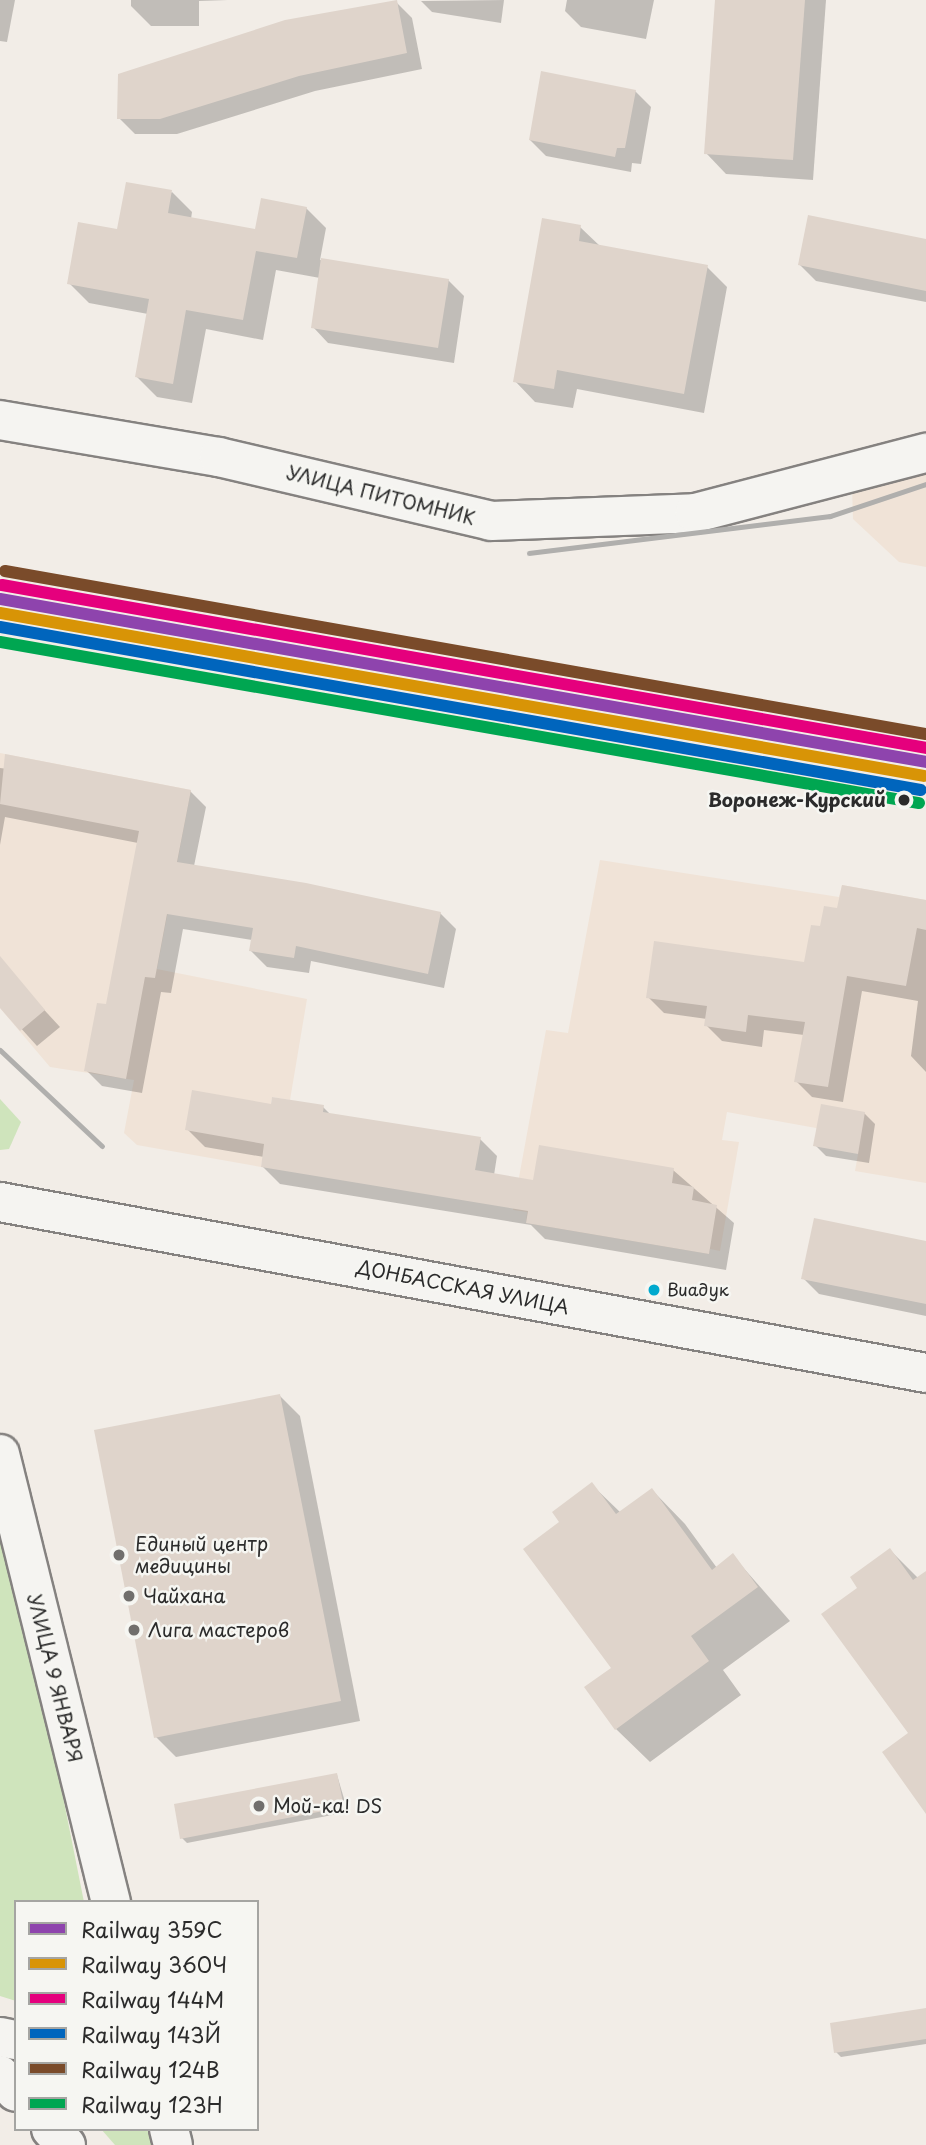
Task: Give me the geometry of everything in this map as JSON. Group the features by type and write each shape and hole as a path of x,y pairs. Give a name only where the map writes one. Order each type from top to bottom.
{"street":[{"name":"УЛИЦА ПИТОМНИК","path":"0,420 244,463 491,521 695,513 926,453"},
{"name":"ДОНБАССКАЯ УЛИЦА","path":"0,1202 926,1373"},
{"name":"УЛИЦА 9 ЯНВАРЯ","path":"0,1454 111,1900"},
{"path":"0,2075 14,2090"},
{"path":"53,2131 66,2145"}],"shaded area":[{"path":"926,462 926,567 899,562 853,519 852,487"},
{"path":"0,753 191,790 157,969 307,999 290,1100 272,1097 261,1167 137,1145 124,1133 134,1080 50,1067 0,1008"},
{"path":"600,860 839,897 842,885 926,900 926,1183 855,1171 858,1154 816,1128 727,1112 722,1140 739,1142 720,1251 710,1249 709,1254 526,1223 527,1212 513,1210 546,1030 568,1033"}],"green space":[{"path":"0,1099 21,1122 9,1149 0,1150"},
{"path":"0,1481 84,1900 14,1900 14,2000 0,1996"},
{"path":"103,2131 150,2131 153,2145 115,2145"}],"building":[{"path":"397,0 407,53 299,76 160,119 117,119 118,74 285,20"},
{"path":"715,0 805,0 793,160 704,154"},
{"path":"541,71 636,90 625,148 617,148 615,157 529,140"},
{"path":"126,182 172,190 168,213 255,229 261,198 307,207 297,258 256,251 243,320 186,310 173,384 135,377 149,299 67,284 78,222 117,229"},
{"path":"808,215 926,239 926,291 798,265"},
{"path":"542,218 581,225 579,241 708,265 684,394 557,370 554,389 513,382"},
{"path":"321,258 449,279 438,348 311,328"},
{"path":"5,754 191,790 177,862 306,883 441,912 428,974 296,946 294,958 249,951 253,928 167,914 155,978 145,977 126,1079 84,1071 97,1003 106,1004 139,831 0,804"},
{"path":"842,885 926,900 926,930 917,928 906,986 847,976 828,1087 794,1082 805,1022 748,1015 746,1032 704,1026 707,1006 646,998 654,941 804,962 811,925 820,926 824,906 837,908"},
{"path":"0,956 45,1010 20,1031 0,1008"},
{"path":"192,1090 271,1104 272,1097 324,1105 323,1112 481,1137 475,1170 533,1180 539,1145 674,1168 672,1183 694,1187 692,1200 717,1205 709,1254 526,1223 528,1211 261,1167 264,1144 185,1130"},
{"path":"821,1104 865,1112 858,1154 813,1146"},
{"path":"814,1218 926,1241 926,1304 801,1279"},
{"path":"280,1394 341,1701 154,1738 94,1430"},
{"path":"592,1482 616,1514 652,1488 712,1570 733,1553 758,1587 691,1636 709,1661 615,1730 584,1687 611,1668 523,1549 559,1522 552,1512"},
{"path":"890,1548 913,1580 926,1571 926,1814 882,1752 908,1733 821,1614 857,1588 850,1577"},
{"name":"Мой-ка! DS","path":"337,1773 344,1807 180,1839 174,1804"},
{"path":"926,2008 926,2039 834,2053 830,2023"}],"railway":[{"path":"529,553 830,516 926,484"},
{"path":"0,1050 102,1146"}],"rail line":[{"name":"124В","path":"5,571 926,734"},
{"name":"144М","path":"2,585 926,748"},
{"name":"359С","path":"0,599 926,762"},
{"name":"360Ч","path":"0,613 924,776"},
{"name":"143Й","path":"0,627 921,790"},
{"name":"123Н","path":"0,642 919,803"}],"place":[{"name":"Воронеж-Курский","path":"904,800"},
{"name":"Виадук","path":"654,1290"},
{"name":"Единый центр медицины","path":"119,1555"},
{"name":"Чайхана","path":"129,1596"},
{"name":"Лига мастеров","path":"134,1630"},
{"name":"Мой-ка! DS","path":"259,1806"}]}
